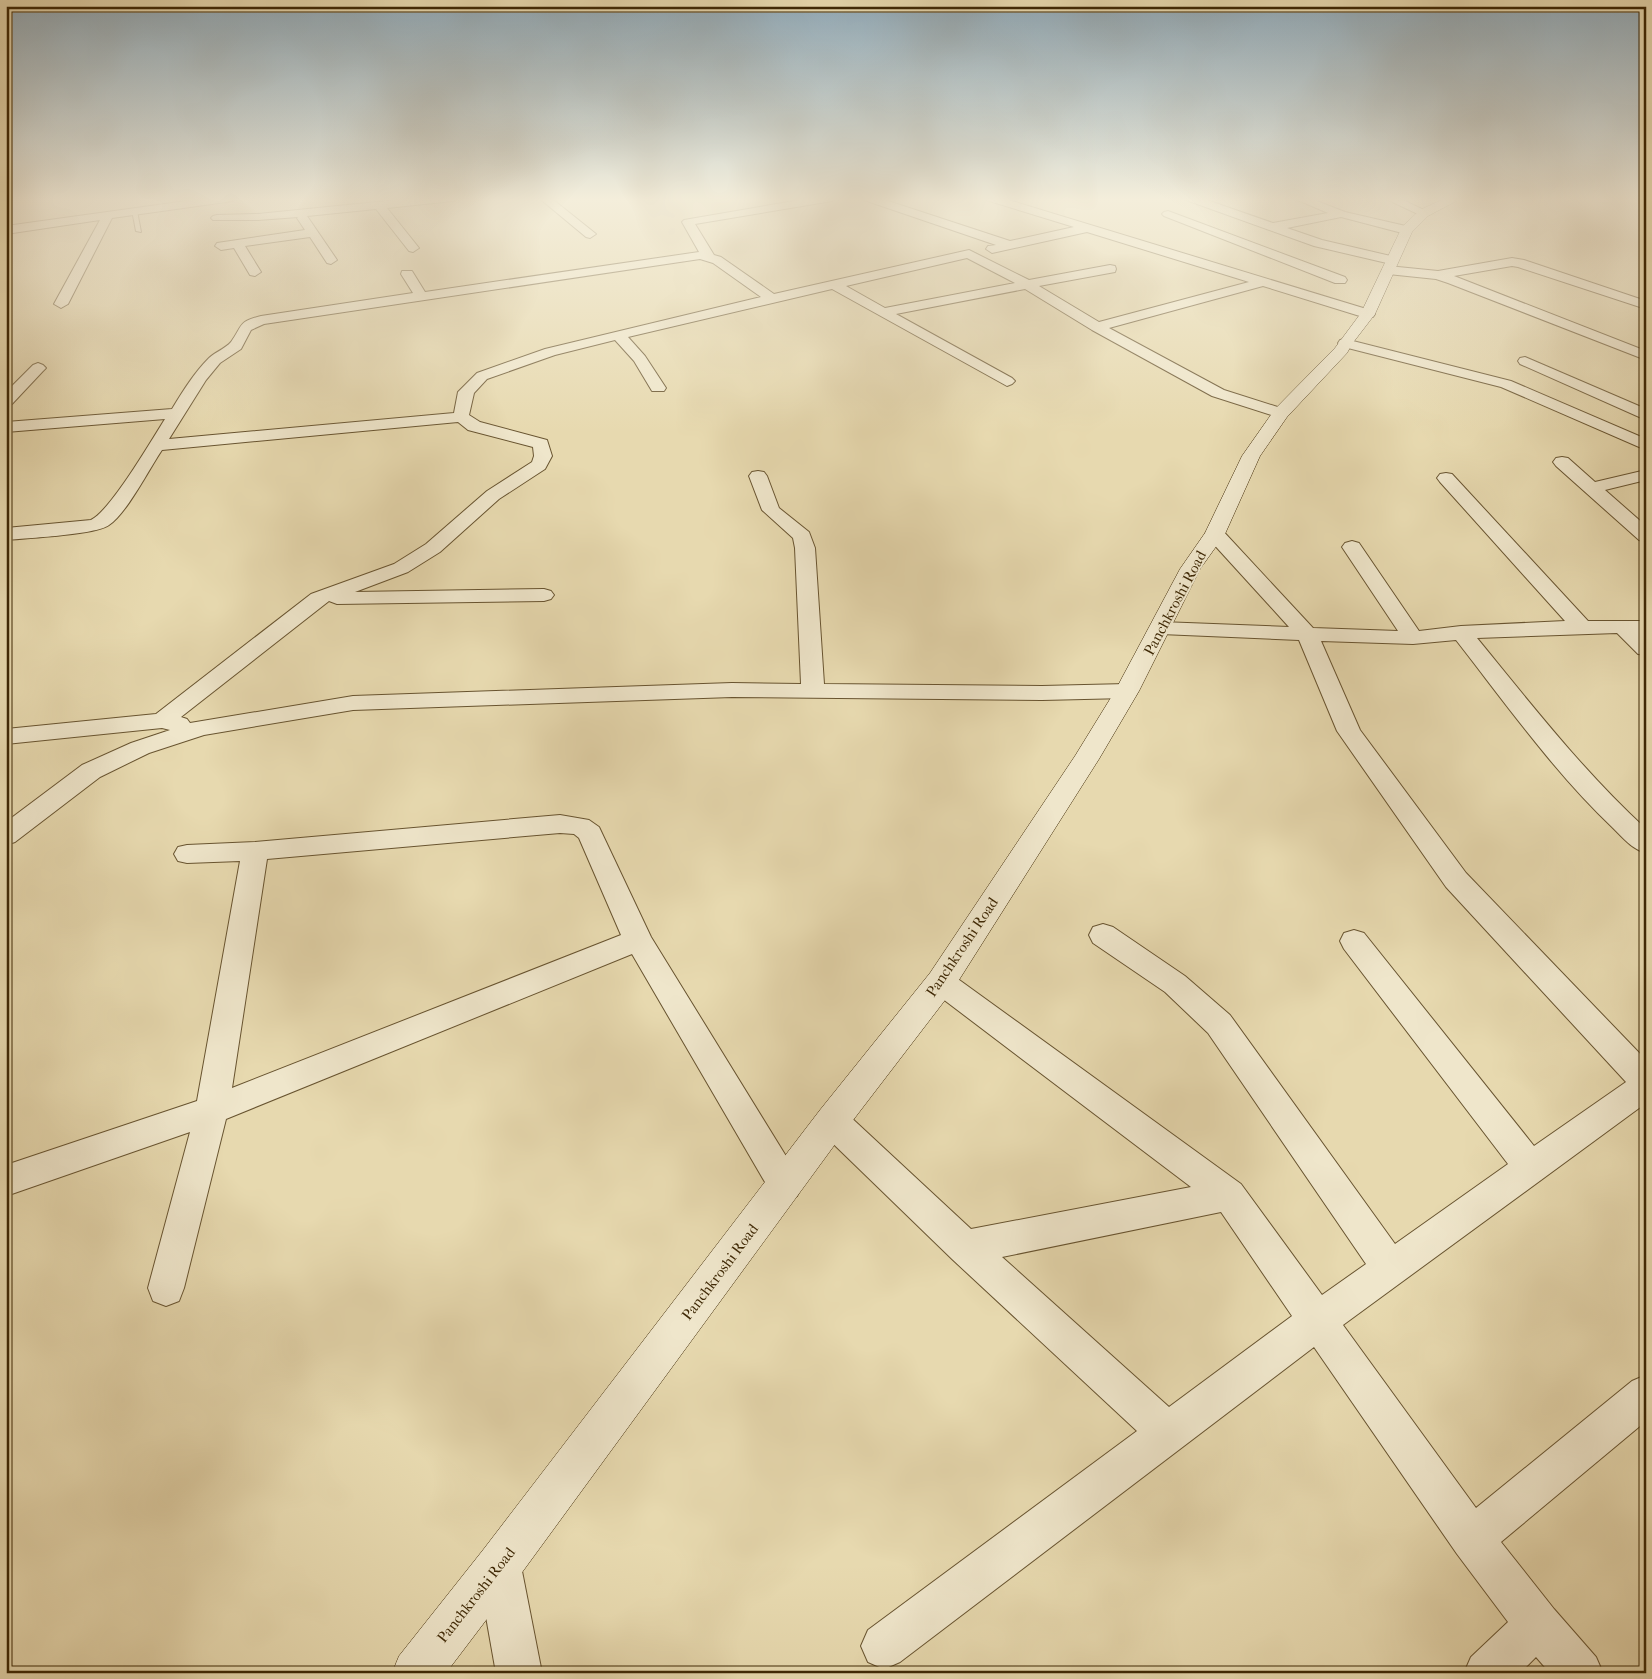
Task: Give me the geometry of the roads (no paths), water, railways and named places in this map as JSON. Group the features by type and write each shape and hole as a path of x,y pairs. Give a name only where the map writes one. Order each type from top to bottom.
{"street":[{"path":"61,304 76,276"},
{"path":"408,276 422,296"},
{"path":"6,534 86,528 103,521 115,508 215,360 236,346 245,328 250,324 555,276"},
{"path":"740,276 772,299"},
{"path":"461,417 466,392 482,376 550,352 872,276"},
{"path":"1012,276 1097,328 1218,393 1281,413"},
{"path":"883,312 1072,276"},
{"path":"1244,276 1368,314"},
{"path":"1331,276 1340,280"},
{"name":"Panchkroshi Road","path":"416,1673 499,1566 786,1185 832,1121 941,982 1086,759 1127,691 1190,569 1214,534 1251,456 1281,413 1342,350 1345,343 1368,314 1385,276"},
{"path":"1441,276 1646,356"},
{"path":"1561,276 1644,305"},
{"path":"1097,328 1262,282"},
{"path":"834,285 1007,381"},
{"path":"618,335 640,359 658,388"},
{"path":"1345,343 1506,384 1646,445"},
{"path":"1525,360 1646,415"},
{"path":"6,401 38,368"},
{"path":"6,428 178,413"},
{"path":"157,445 461,417 474,426 540,444 543,456 539,465 493,495 433,548 401,568 318,598 162,721"},
{"path":"1562,462 1646,536"},
{"path":"1591,488 1646,475"},
{"path":"758,476 771,510 802,536 805,548 813,691"},
{"path":"1446,478 1582,627"},
{"path":"884,1646 1318,1320 1646,1083 1456,880 1349,731 1307,634 1214,534"},
{"path":"1352,547 1413,638"},
{"path":"318,598 544,595"},
{"path":"1161,628 1413,638 1461,632 1582,627 1646,627"},
{"path":"1622,627 1646,649"},
{"path":"1461,632 1561,757 1606,807 1646,844"},
{"path":"6,836 91,771 140,748 200,728 353,703 722,690 1042,693 1127,691"},
{"path":"6,737 162,721 200,728"},
{"path":"187,854 255,851 560,824 580,826 590,833 638,940 786,1185"},
{"path":"166,1288 212,1110 255,851"},
{"path":"1103,935 1175,984 1219,1024 1390,1267"},
{"path":"6,1182 212,1110 638,940"},
{"path":"1354,941 1530,1166"},
{"path":"941,982 1229,1194 1472,1539 1538,1626 1580,1673"},
{"path":"832,1121 965,1247 1168,1433"},
{"path":"965,1247 1229,1194"},
{"path":"1472,1539 1646,1395"},
{"path":"499,1566 519,1673"},
{"path":"1487,1673 1538,1626"}]}
